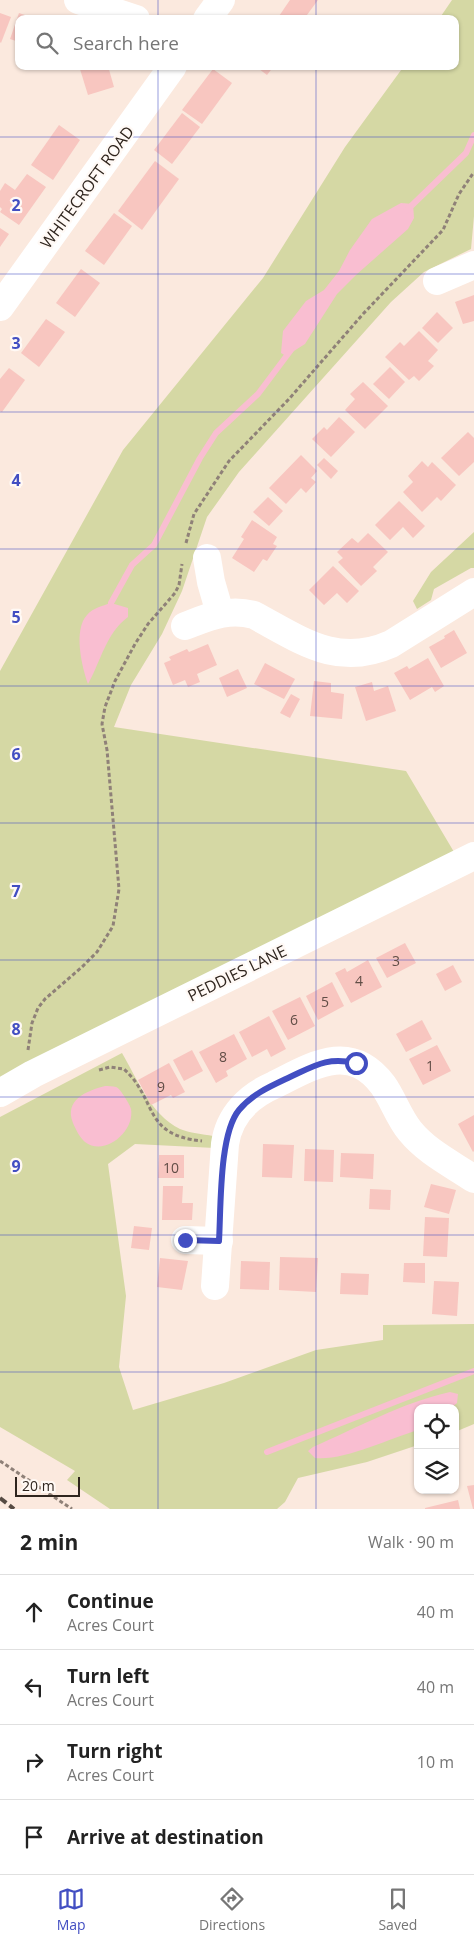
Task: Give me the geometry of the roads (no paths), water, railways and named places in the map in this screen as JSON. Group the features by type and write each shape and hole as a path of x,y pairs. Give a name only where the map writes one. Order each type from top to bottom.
{"street":[{"path":"78,0 124,15"},
{"path":"210,15 221,0"},
{"name":"WHITECROFT ROAD","path":"0,307 170,70"},
{"path":"436,281 474,265"},
{"path":"192,556 211,582 220,613"},
{"path":"185,626 220,613 233,611 254,615 317,648 333,653 350,654 377,650 390,644 474,592"},
{"name":"PEDDIES LANE","path":"0,1092 474,856"},
{"path":"215,1286 225,1144 230,1125 238,1111 250,1099 267,1088 307,1069 322,1063 338,1060 356,1063 383,1085 409,1130 426,1147 474,1180"},
{"path":"185,1240 219,1241"}],"waterway":[{"path":"407,210 466,153 474,135"},
{"path":"111,603 132,565 154,545 200,458 216,433 258,394 291,350"},
{"path":"267,1452 474,1371"}],"railway":[{"path":"0,1498 14,1509"}]}
